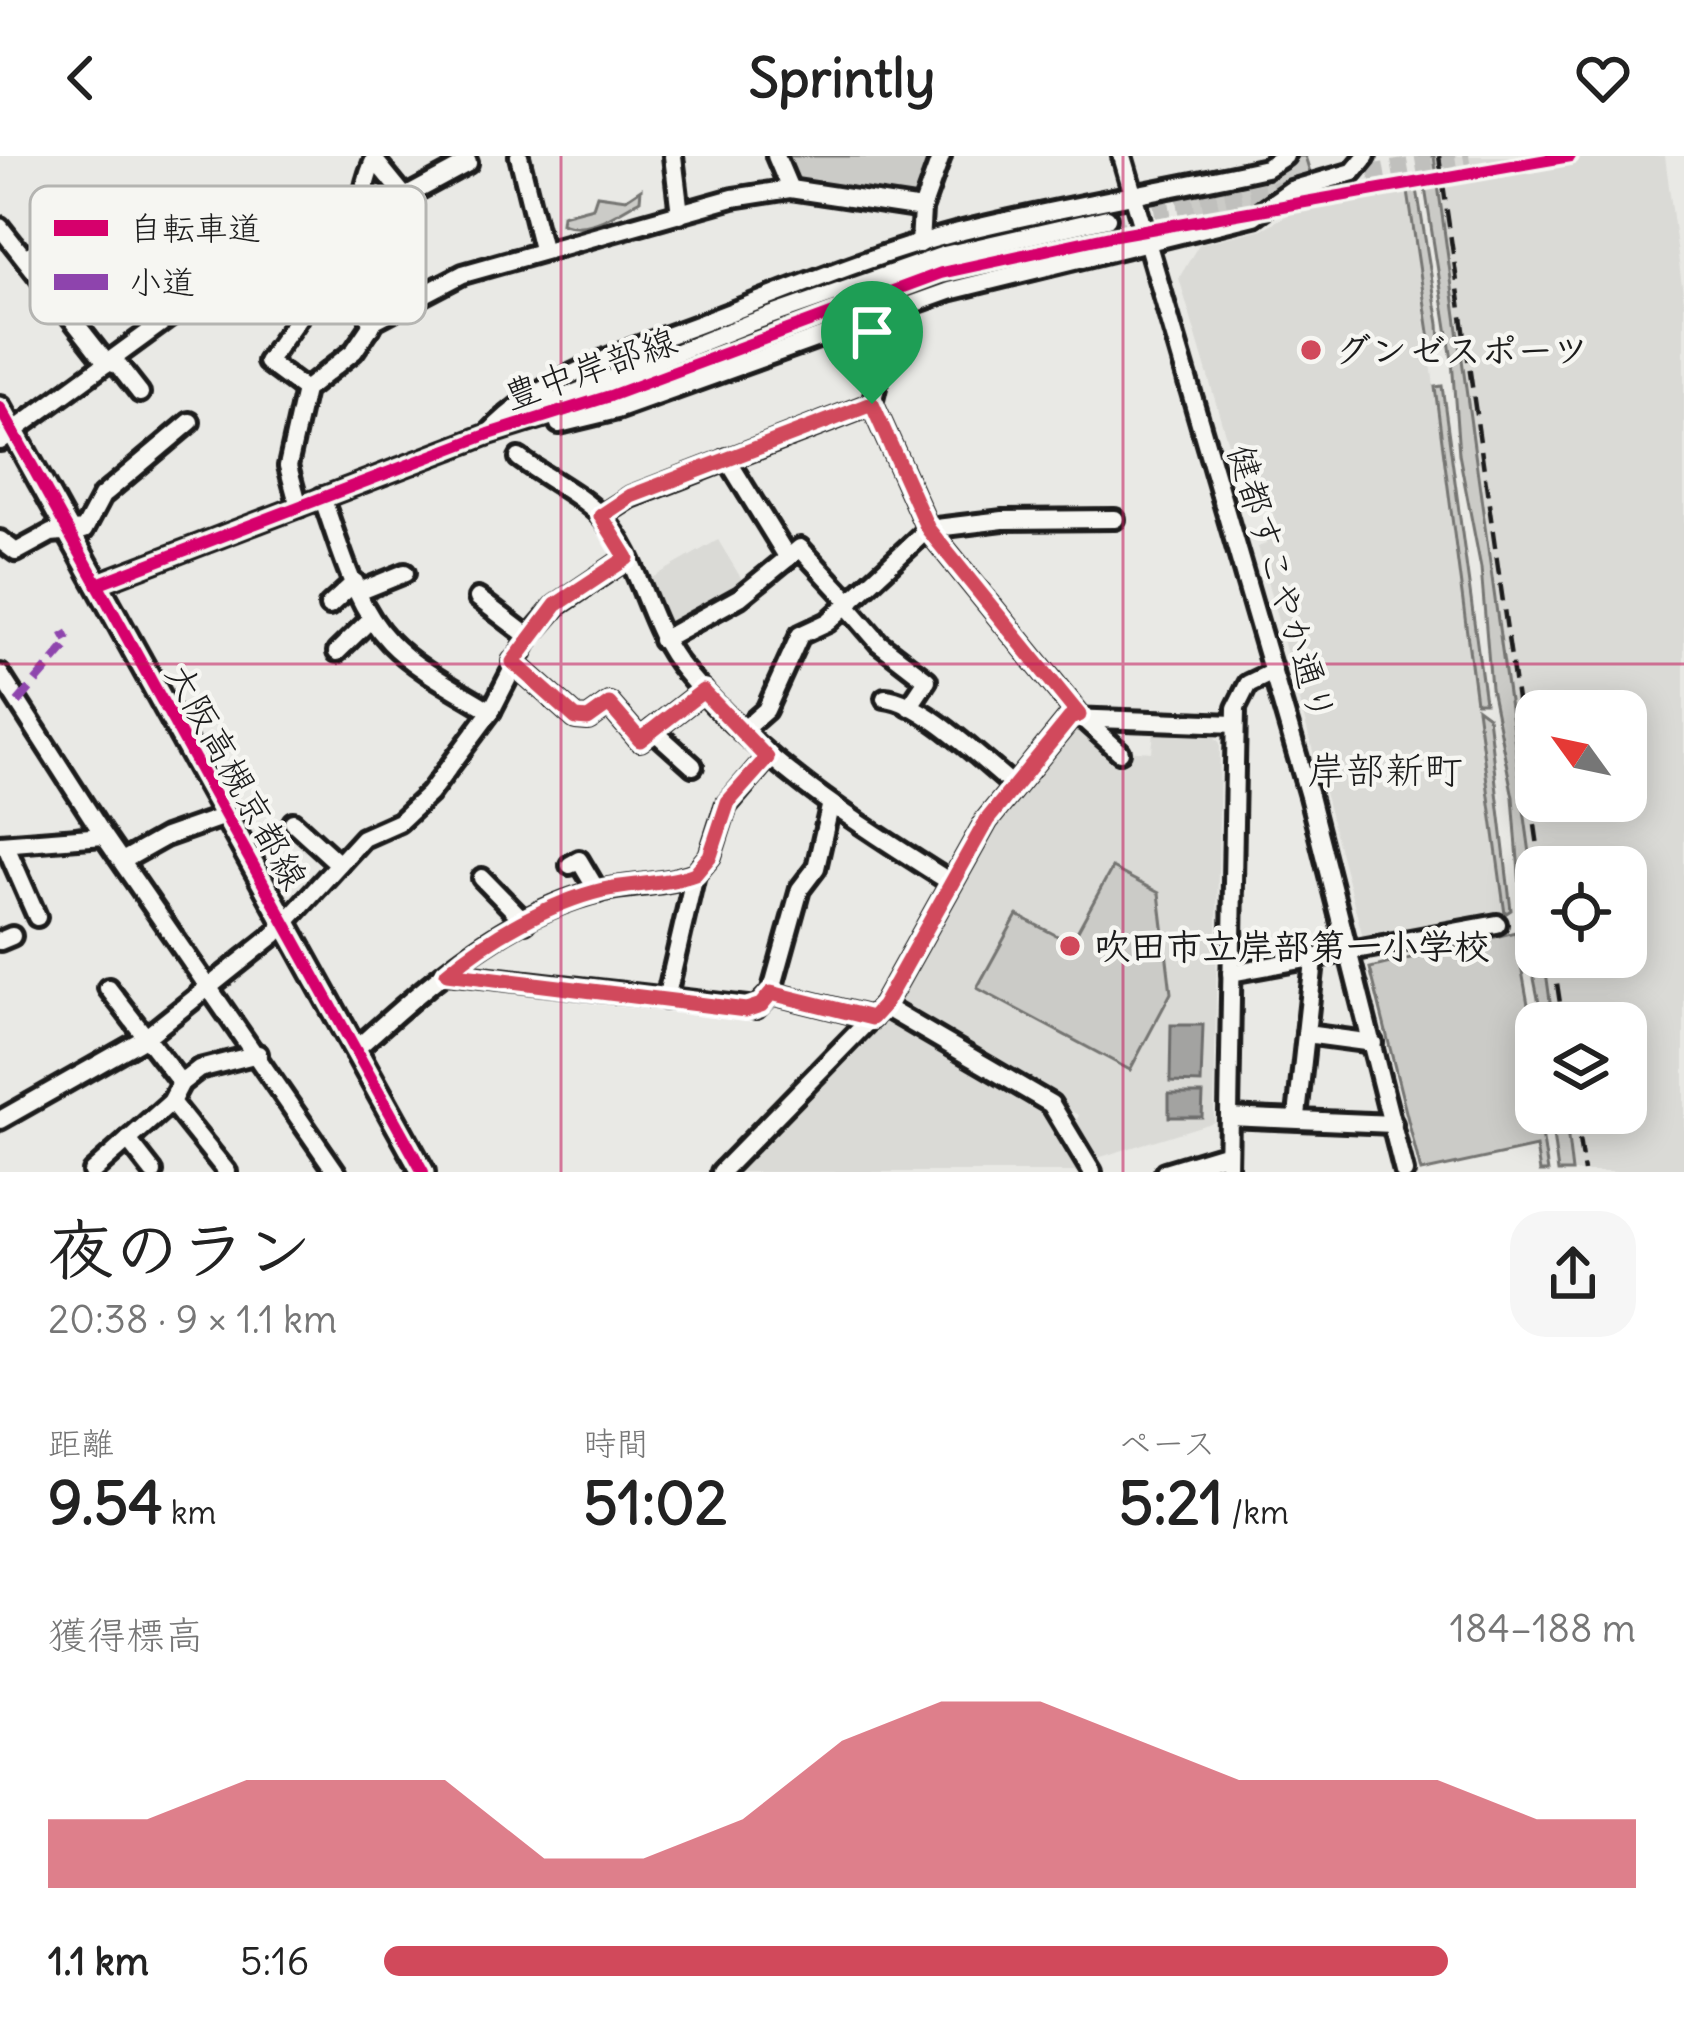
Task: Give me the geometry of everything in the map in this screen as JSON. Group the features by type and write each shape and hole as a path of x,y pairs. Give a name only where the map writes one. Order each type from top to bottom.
{"main road":[{"name":"大阪高槻京都線","path":"0,408 6,437 68,532 423,1172"}],"street":[{"path":"426,186 468,163 465,156"},
{"path":"519,156 542,249"},
{"path":"673,156 680,214"},
{"path":"776,156 790,189"},
{"path":"920,244 922,209 941,156"},
{"name":"健都すこやか通り","path":"1122,156 1273,672 1404,1172"},
{"path":"489,434 511,410 582,370 920,244 1266,168 1285,156"},
{"path":"489,434 518,438 617,410 895,308 1254,216 1291,190 1353,172 1366,156"},
{"path":"361,186 375,158 397,186"},
{"path":"426,293 463,274 542,249 790,189 922,209"},
{"path":"0,227 30,260"},
{"name":"豊中岸部線","path":"97,584 489,434 515,417 814,300 944,255 1109,227"},
{"path":"895,308 872,404 928,529 1079,715 1120,752"},
{"path":"78,324 106,362 118,365 140,393"},
{"path":"6,437 159,324"},
{"path":"294,324 267,362 305,390"},
{"path":"299,506 288,466 305,390 354,351 373,324"},
{"path":"601,516 631,496 872,404"},
{"path":"0,540 16,552 51,533 84,530 102,496 190,422"},
{"path":"519,458 601,516 627,558 662,640 767,758 830,806 950,882"},
{"path":"727,459 788,558"},
{"path":"322,497 371,619 401,652 491,711"},
{"path":"1081,499 1082,519"},
{"path":"742,731 766,710 800,635 849,604 928,529 1003,512 1115,518"},
{"path":"662,640 740,597 800,548 879,644 927,680 909,707"},
{"path":"2,1116 145,1038 214,988 285,925 363,838 399,822 429,794 491,711 513,662 551,601 627,558"},
{"path":"329,606 356,587 405,573"},
{"path":"478,598 529,637"},
{"path":"337,652 371,619"},
{"path":"513,662 576,718 588,719 609,704 640,740 703,691"},
{"path":"1165,1172 1228,1163 1235,724 1244,687 1273,672"},
{"path":"0,674 104,836 214,988 337,1172"},
{"path":"885,698 909,707 1014,786"},
{"path":"721,1172 877,1012 950,882 1014,786 1070,718 1235,724"},
{"path":"653,730 693,766"},
{"path":"667,999 695,874 710,856 728,802 767,758"},
{"path":"447,973 746,1010 761,1005 771,993 800,889 816,868 830,806"},
{"path":"124,860 165,837 225,816"},
{"path":"293,822 338,864"},
{"path":"37,917 3,844 104,836"},
{"path":"570,865 579,860 598,892"},
{"path":"356,1048 475,949 525,922 598,892 695,874"},
{"path":"482,878 525,922"},
{"path":"1231,973 1497,924"},
{"path":"1298,1116 1314,961"},
{"path":"108,988 182,1083"},
{"path":"771,993 877,1012 1051,1104 1092,1172"},
{"path":"1306,1034 1373,1043"},
{"path":"92,1172 171,1102 182,1083 199,1069 257,1054"},
{"path":"171,1102 227,1172"},
{"path":"1228,1117 1298,1116 1394,1124"},
{"path":"128,1140 153,1172"}],"shaded area":[{"path":"779,156 935,156 921,199 914,203 791,184"},
{"path":"1295,156 1305,156 1310,172 1242,207 1191,220 1184,192 1270,173"},
{"path":"1420,156 1434,156 1515,744 1515,822 1526,822 1529,846 1517,846 1513,797 1491,688 1481,568 1459,454 1452,360"},
{"path":"1434,156 1665,156 1684,301 1684,1172 1572,1172 1567,1134 1647,1134 1647,1002 1550,1002 1547,978 1647,978 1647,846 1529,846 1526,822 1647,822 1647,690 1515,690 1515,744"},
{"path":"1416,183 1439,324 1440,344 1431,346 1407,185"},
{"path":"1407,185 1505,914 1364,941 1258,547 1266,544 1263,533 1277,527 1269,502 1247,508 1179,278 1199,244 1262,229 1299,209"},
{"path":"641,189 640,200 602,221 582,226 561,223 562,215 593,207 597,195 626,199"},
{"path":"1442,386 1485,702 1476,702 1435,387"},
{"path":"718,540 747,588 664,636 645,582"},
{"path":"1477,708 1488,716 1511,910 1505,914"},
{"name":"吹田市立岸部第一小学校","path":"1081,726 1126,750 1152,752 1154,730 1210,732 1220,743 1214,1122 1091,1160 1075,1124 1079,1115 890,1006 984,837 1073,727"},
{"path":"1112,868 1159,893 1171,993 1130,1070 977,988 1017,915 1071,943"},
{"path":"1515,932 1515,978 1523,978 1528,1002 1515,1002 1515,1134 1542,1134 1548,1172 1540,1172 1536,1147 1421,1172 1370,968"},
{"path":"1534,978 1547,978 1550,1002 1539,1002"},
{"path":"891,1017 1042,1103 1084,1172 734,1172 883,1018"},
{"path":"1171,1025 1203,1025 1201,1083 1170,1082"},
{"path":"1169,1094 1203,1094 1202,1117 1169,1117"},
{"path":"1553,1134 1567,1134 1572,1172 1558,1172"}],"waterway":[{"path":"55,832 89,824"}],"tunnel":[{"path":"1345,177 1469,156"},
{"path":"1263,210 1570,156"},
{"path":"1107,218 1295,186"},
{"path":"1110,236 1220,217"}],"railway":[{"path":"1439,156 1538,846"},
{"path":"1556,978 1560,1002"},
{"path":"1578,1134 1584,1172"}],"marked path":[{"path":"18,702 69,643 63,632"}],"cycle path":[{"path":"97,584 489,434 610,396 941,273 1110,236 1570,156"},
{"path":"0,408 423,1172"}],"place":[{"name":"グンゼスポーツ","path":"1311,350"},
{"name":"吹田市立岸部第一小学校","path":"1070,946"}],"district":[{"name":"岸部新町","path":"1385,770"}],"route":[{"path":"872,404 928,529 1079,715 1070,718 987,820 883,1006 872,1018 771,993 761,1005 746,1010 447,973 475,949 525,922 603,890 653,885 695,874 710,856 728,802 767,758 703,691 640,740 609,704 588,719 576,718 513,662 556,605 627,558 601,516 631,496 872,404"}]}
